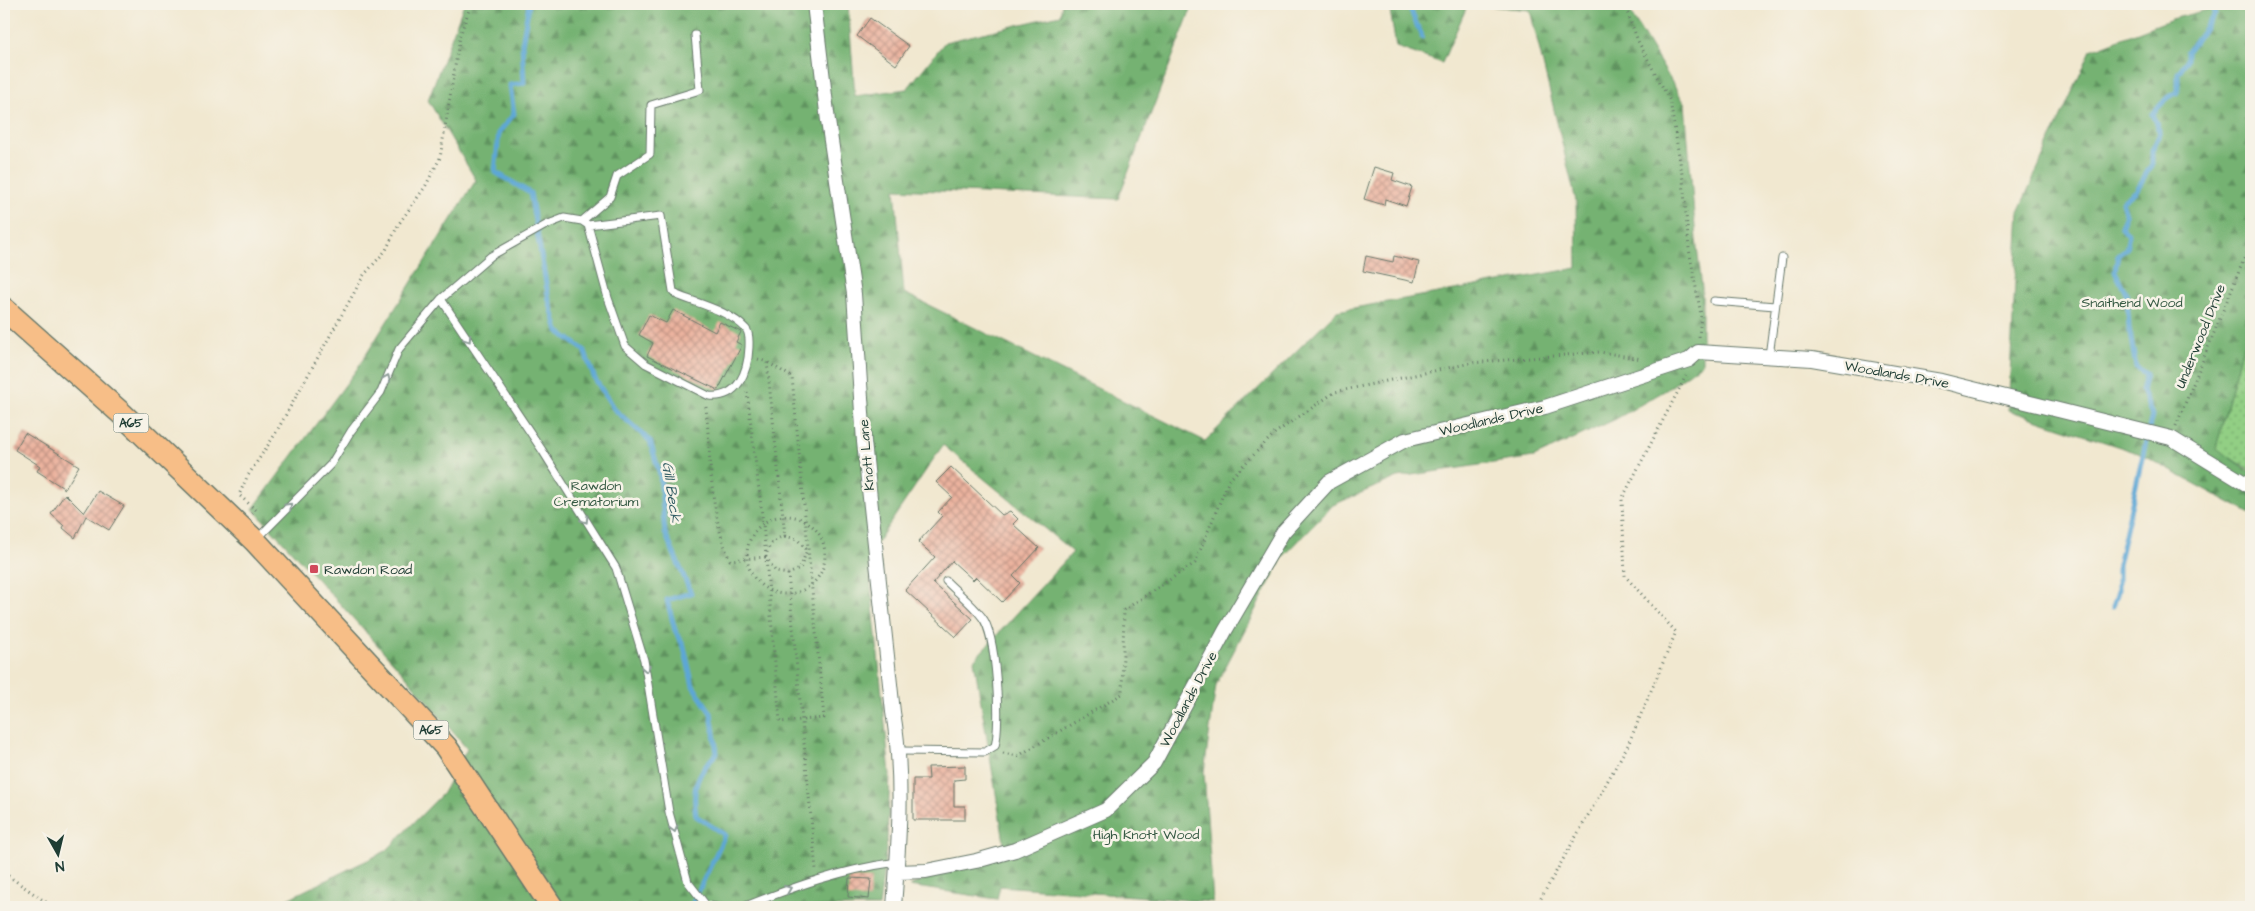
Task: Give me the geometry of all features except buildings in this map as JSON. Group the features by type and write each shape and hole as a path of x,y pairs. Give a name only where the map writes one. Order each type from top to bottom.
{"main road":[{"name":"A65","path":"4,309 122,414 247,533 446,747 552,907"}],"street":[{"name":"Knott Lane","path":"814,4 828,121 854,294 864,442 893,712 900,751 894,907"},
{"name":"Woodlands Drive","path":"897,867 926,871 976,861 1015,850 1106,810 1154,763 1220,639 1283,532 1329,482 1405,440 1545,407 1689,360 1698,352 1812,359 1941,381 2165,437 2251,487"}],"lane":[{"path":"585,223 610,197 617,176 650,154 651,104 700,90 695,35"},
{"path":"247,533 331,464 351,432 381,392 399,349 441,299 491,256 546,225 564,218 585,223 661,216 673,292 720,312 744,327 749,337 748,357 739,385 718,397 705,394 646,364 625,346 585,223"},
{"path":"1769,356 1782,258"},
{"path":"441,299 542,450 616,568 644,660 669,812 688,882 706,905 716,907"},
{"path":"1714,301 1775,306"},
{"path":"900,751 985,752 995,746 995,666 992,636 983,617 946,581"},
{"path":"743,907 817,879 871,866 897,867"}],"path":[{"path":"247,533 256,510 239,495 246,477 254,469 274,436 364,275 386,250 398,225 425,187 440,158 460,36 471,4"},
{"path":"1536,907 1628,745 1676,632 1625,576 1622,499 1698,352 1701,315 1689,249 1683,180 1670,101 1638,41 1624,4"},
{"name":"Underwood Drive","path":"2165,437 2251,242"},
{"path":"744,374 763,523 780,722 824,718 792,376 767,362 748,357"},
{"path":"767,362 785,536"},
{"path":"705,394 717,526 730,560 766,557"},
{"path":"791,515 804,519 815,527 822,538 826,551 820,576 811,585 789,594 775,593 754,578 747,559 749,542 755,530 763,523 778,516 784,516 791,515"},
{"path":"766,557 770,545 779,537 785,536 797,540 807,550"},
{"path":"766,557 776,572 788,574 800,569 807,550"},
{"path":"788,574 817,879"},
{"path":"4,872 53,907"}],"green space":[{"path":"464,4 848,4 855,96 907,89 945,42 1060,15 1062,4 1193,4 1118,199 895,189 904,293 1205,441 1337,311 1577,268 1576,201 1530,10 1469,4 1625,4 1685,104 1702,288 1702,364 1666,390 1616,419 1534,457 1398,477 1333,505 1283,557 1216,685 1204,772 1213,902 1000,886 997,899 909,886 1005,848 974,660 1073,552 943,445 868,556 890,774 887,841 879,907 271,907 386,851 443,793 467,749 405,675 253,509 357,369 476,180 428,100"},
{"path":"1389,4 1468,4 1442,63 1396,47"},
{"name":"Snaithend Wood","path":"2229,4 2251,4 2251,316 2216,448 2251,472 2251,514 2138,453 2008,410 2019,210 2091,50 2172,19"},
{"path":"2251,316 2251,470 2216,449"}],"waterway":[{"name":"Gill Beck","path":"529,4 522,44 524,83 510,85 514,114 499,132 495,172 530,193 549,300 558,331 584,350 595,379 614,409 650,441 660,475 665,533 691,593 667,600 675,630 684,647 693,686 711,713 717,753 704,768 697,782 695,789 696,816 725,835 691,907"},
{"path":"1408,4 1422,37"},
{"path":"2113,607 2118,591 2118,565 2152,415 2142,391 2146,374 2136,367 2129,328 2127,296 2115,271 2118,255 2126,249 2129,235 2121,226 2126,215 2122,202 2136,191 2152,164 2152,151 2160,133 2152,114 2168,97 2178,92 2178,73 2187,60 2187,52 2215,14 2213,4"}],"place":[{"name":"Rawdon Road","path":"314,569"}],"park label":[{"name":"Rawdon Crematorium","path":"596,494"},
{"name":"High Knott Wood","path":"1146,834"}]}
